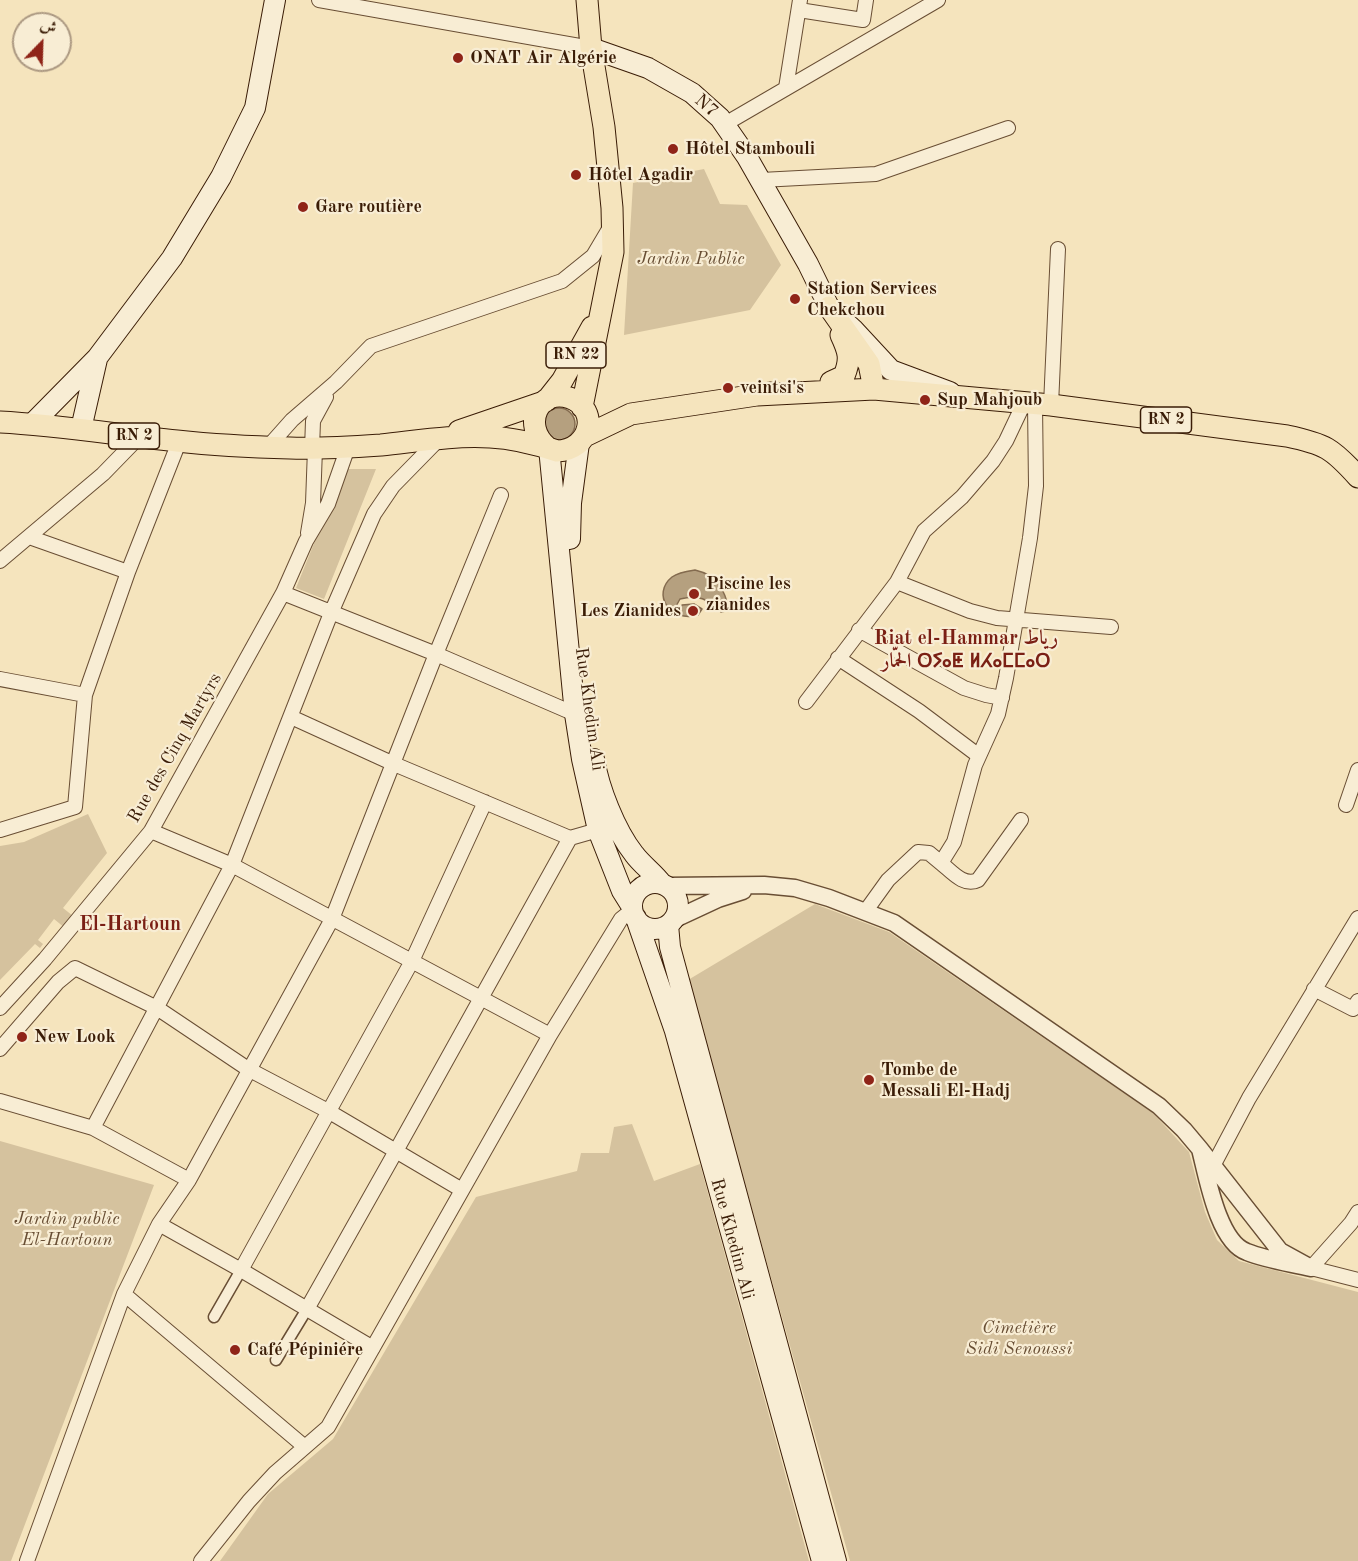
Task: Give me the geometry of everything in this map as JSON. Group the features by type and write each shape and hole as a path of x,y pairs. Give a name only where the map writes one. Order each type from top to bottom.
{"main road":[{"path":"32,423 97,358 172,258 231,157 255,108 275,0"},
{"name":"RN 22","path":"583,408 613,252 604,127 591,48 587,0"},
{"name":"N7","path":"591,48 648,68 692,93 720,118 761,180 808,264 829,308"},
{"name":"RN 22","path":"545,401 562,381 603,308"},
{"path":"829,308 850,353 844,376 831,382"},
{"path":"829,308 869,364 873,385"},
{"path":"829,308 853,329 891,370 961,397"},
{"path":"81,429 97,358"},
{"name":"RN 2","path":"583,408 631,414 831,382 873,385 1287,436 1314,442 1336,453 1358,477"},
{"name":"RN 2","path":"757,395 873,385"},
{"path":"554,397 569,398 583,408 588,427 582,440 565,450 548,448 535,434 534,417 545,401 554,397"},
{"name":"RN 2","path":"442,436 545,401"},
{"name":"RN 2","path":"582,440 631,414"},
{"name":"RN 2","path":"0,422 32,423 179,442 268,447 314,449 348,447 442,436 492,437 548,448"},
{"name":"Rue Khedim Ali","path":"582,440 571,503 570,547 584,696 596,768 606,801 624,839 633,853 664,885"},
{"name":"Rue Khedim Ali","path":"548,448 575,714 588,790 598,830 631,907 675,1031 822,1561"},
{"path":"652,883 664,885 676,897 678,912 671,922 651,928 645,927 631,907 634,897 641,888 652,883"},
{"name":"Rue Khedim Ali","path":"671,922 670,947 836,1561"}],"street":[{"path":"319,0 591,48"},
{"path":"866,0 863,20 873,38"},
{"path":"724,124 938,0"},
{"path":"786,88 800,5 863,20"},
{"path":"761,180 876,174 1008,128"},
{"path":"268,447 292,420 336,382 371,346 562,281 593,256 612,223"},
{"path":"941,863 954,842 979,756 998,714 1002,698 1030,538 1036,486 1037,404 1058,249"},
{"path":"306,541 313,497 313,421 336,382"},
{"path":"806,702 897,582 924,531 962,497 1037,404"},
{"path":"93,1128 232,865 331,613 380,504 393,486 442,436"},
{"path":"0,561 103,474 139,437"},
{"path":"0,830 75,807 86,695 128,572 179,442"},
{"path":"306,541 328,504 348,447"},
{"path":"27,1561 124,1294 159,1224 189,1180 332,919 501,495"},
{"path":"29,537 128,572"},
{"name":"Rue des Cinq Martyrs","path":"0,1008 45,959 151,831 283,593 306,541"},
{"path":"897,582 970,611 1015,620 1111,627"},
{"path":"283,593 436,654 575,714"},
{"path":"859,630 964,688 1002,698"},
{"path":"838,658 919,711 979,756"},
{"path":"0,679 86,695"},
{"path":"291,717 394,764 570,838 598,830"},
{"path":"1346,805 1358,770"},
{"path":"214,1317 412,961 485,802"},
{"path":"865,912 888,880 918,852 929,853 965,881 972,883 978,880 1021,820"},
{"path":"151,831 232,865 550,1035"},
{"path":"276,1360 396,1151 570,838"},
{"path":"664,885 764,885 795,888 829,898 894,923 1159,1106 1200,1149 1280,1251 1311,1268"},
{"path":"671,922 718,899 764,885"},
{"path":"201,1561 249,1501 275,1473 328,1427 550,1035 621,919 631,907"},
{"path":"1213,1166 1249,1098 1358,918"},
{"path":"0,1049 58,982 75,968 157,1008 248,1069 328,1112 462,1190"},
{"path":"1314,990 1353,1009 1358,1001"},
{"path":"0,1101 93,1128 189,1180"},
{"path":"1200,1149 1215,1208 1226,1234 1245,1252 1358,1280"},
{"path":"1311,1268 1358,1212"},
{"path":"159,1224 373,1348"},
{"path":"124,1294 305,1447"}],"green space":[{"name":"Jardin Public","path":"704,169 720,204 747,205 781,265 750,310 624,335 633,183"},
{"path":"344,469 376,469 324,599 296,588"},
{"path":"88,814 107,853 63,908 73,916 65,928 54,919 38,940 43,944 40,948 35,944 0,980 0,846 24,842"},
{"name":"Cimetière Sidi Senoussi","path":"815,904 889,932 1153,1113 1189,1152 1205,1212 1217,1240 1239,1261 1358,1292 1358,1561 850,1561 688,980"},
{"path":"632,1124 654,1181 700,1164 809,1561 220,1561 268,1494 333,1439 476,1197 577,1171 581,1153 609,1153 614,1127"},
{"name":"Jardin public El-Hartoun","path":"0,1141 154,1185 11,1561 0,1561"}],"shaded area":[{"path":"559,408 571,412 575,424 571,436 559,440 547,436 543,424 547,412"},
{"name":"Piscine les zianides","path":"695,570 703,572 719,584 729,610 721,612 707,601 692,597 680,599 675,608 676,612 678,613 682,605 694,604 702,609 698,615 679,615 672,611 664,599 663,591 666,584 678,574"}],"place":[{"name":"ONAT Air Algérie","path":"458,58"},
{"name":"Hôtel Stambouli","path":"673,149"},
{"name":"Hôtel Agadir","path":"576,175"},
{"name":"Gare routière","path":"303,207"},
{"name":"Station Services Chekchou","path":"795,299"},
{"name":"veintsi's","path":"728,388"},
{"name":"Sup Mahjoub","path":"925,400"},
{"name":"Piscine les zianides","path":"694,594"},
{"name":"Les Zianides","path":"693,611"},
{"name":"New Look","path":"22,1037"},
{"name":"Tombe de Messali El-Hadj","path":"869,1080"},
{"name":"Café Pépiniére","path":"235,1350"}],"district":[{"name":"Riat el-Hammar رياط الحمّار ⵔⵢⴰⵟ ⵍⵃⴰⵎⵎⴰⵔ","path":"966,650"},
{"name":"El-Hartoun","path":"130,925"}]}
